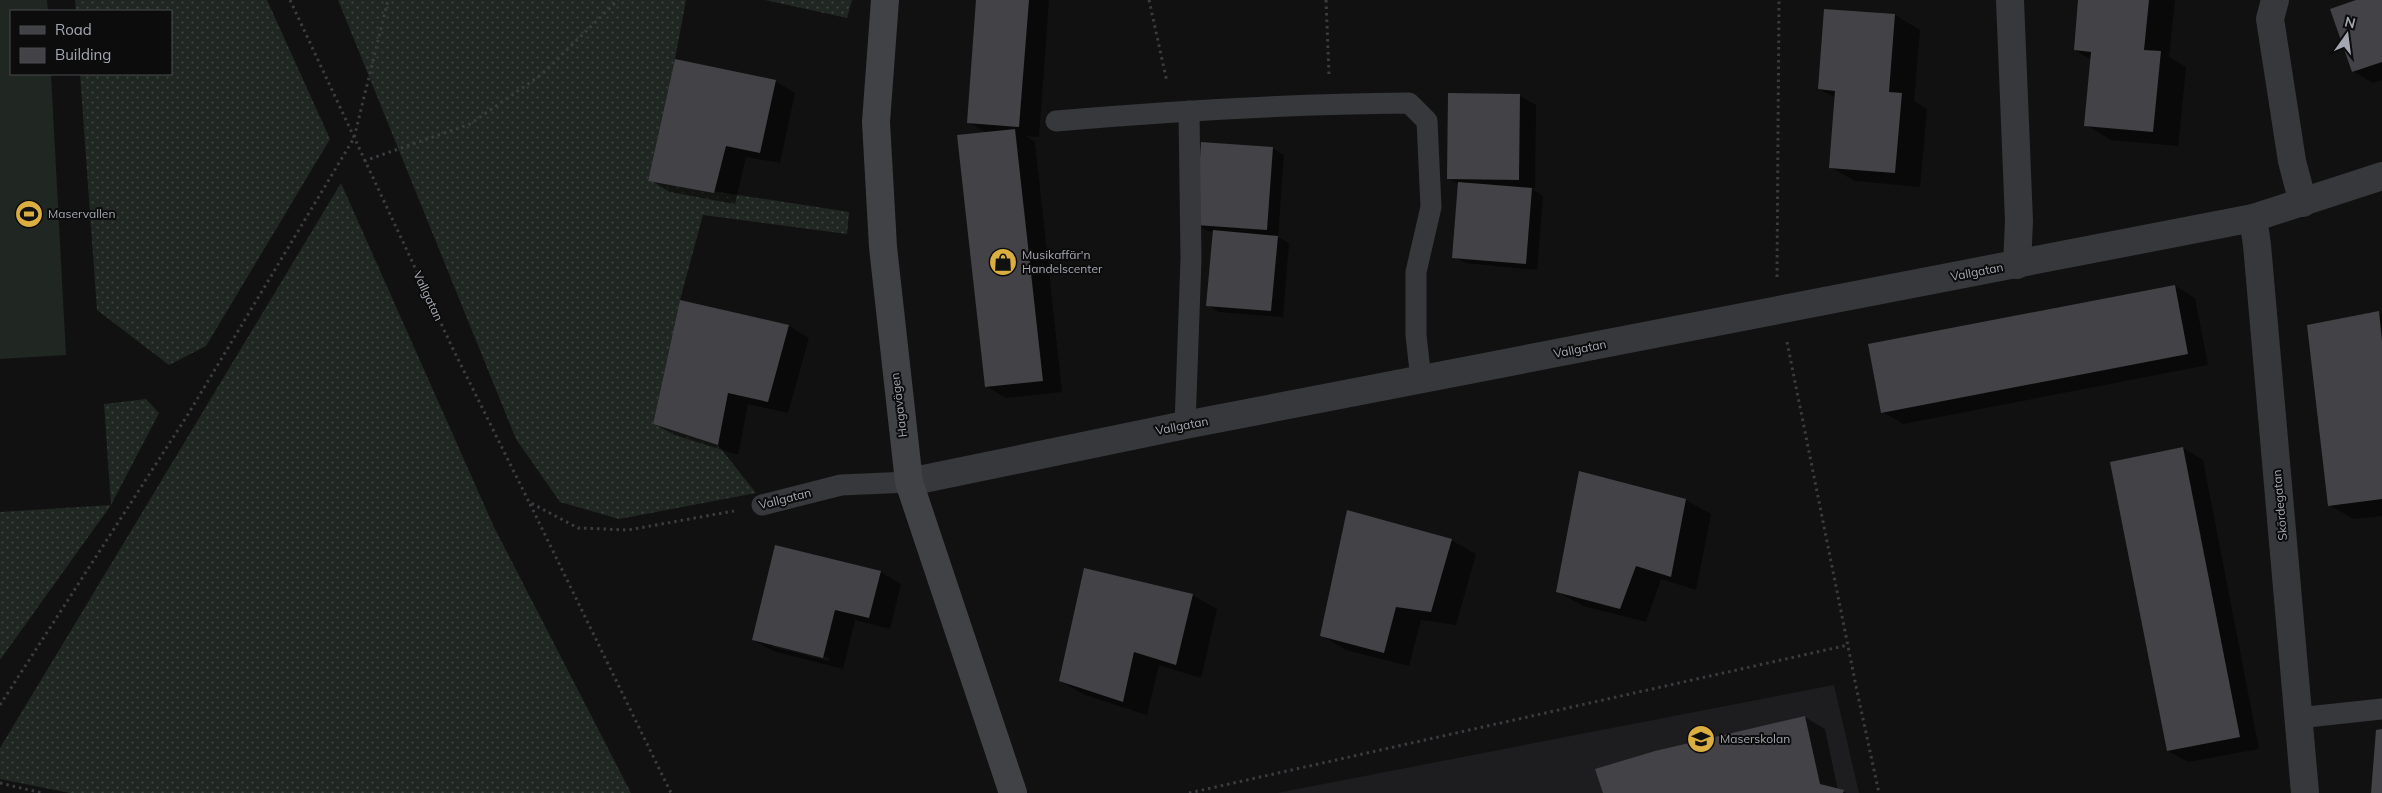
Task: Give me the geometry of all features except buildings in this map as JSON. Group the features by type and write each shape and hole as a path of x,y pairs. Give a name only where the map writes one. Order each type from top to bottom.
{"street":[{"name":"Hagavägen","path":"885,0 876,122 883,248 908,482 1013,793"},
{"path":"2010,0 2020,221 2017,264"},
{"path":"2275,0 2270,19 2292,161 2303,203"},
{"name":"Vallgatan","path":"908,482 1184,425 2252,218 2382,176"},
{"name":"Skördegatan","path":"2252,218 2257,245 2305,793"}],"lane":[{"path":"1056,121 1181,111 1330,104 1409,103 1427,120 1431,207 1416,272 1416,335 1421,380"},
{"path":"1181,111 1190,260 1184,425"},
{"name":"Vallgatan","path":"762,505 841,485 908,482"},
{"path":"2298,718 2382,709"}],"path":[{"name":"Vallgatan","path":"290,0 453,350 529,502 578,528 628,530 762,505"},
{"path":"0,705 187,416 354,138 388,0"},
{"path":"364,161 470,124 541,75 618,0"},
{"path":"1149,0 1181,111"},
{"path":"1326,0 1330,104"},
{"path":"1779,0 1776,266 1781,310 1848,645 1880,793"},
{"path":"529,502 671,793"},
{"path":"1189,793 1848,645"},
{"path":"0,784 42,793"}],"shaded area":[{"name":"Maservallen","path":"0,0 47,0 48,10 10,10 10,75 51,75 66,355 0,359"},
{"path":"75,0 267,0 330,139 206,346 169,365 97,310 80,75 172,75 172,10 76,10"},
{"path":"338,0 686,0 648,181 849,212 847,234 703,215 680,300 653,424 718,445 756,493 619,519 560,502 516,439"},
{"path":"765,0 852,0 847,18"},
{"path":"341,183 494,527 631,793 70,793 0,779 0,748"},
{"path":"146,399 159,413 111,505 104,404"},
{"path":"111,505 0,660 0,512"},
{"name":"Maserskolan","path":"1834,685 1859,793 1277,793"}],"place":[{"name":"Maservallen","path":"29,214"},
{"name":"Musikaffär'n Handelscenter","path":"1003,262"},
{"name":"Maserskolan","path":"1701,739"}]}
